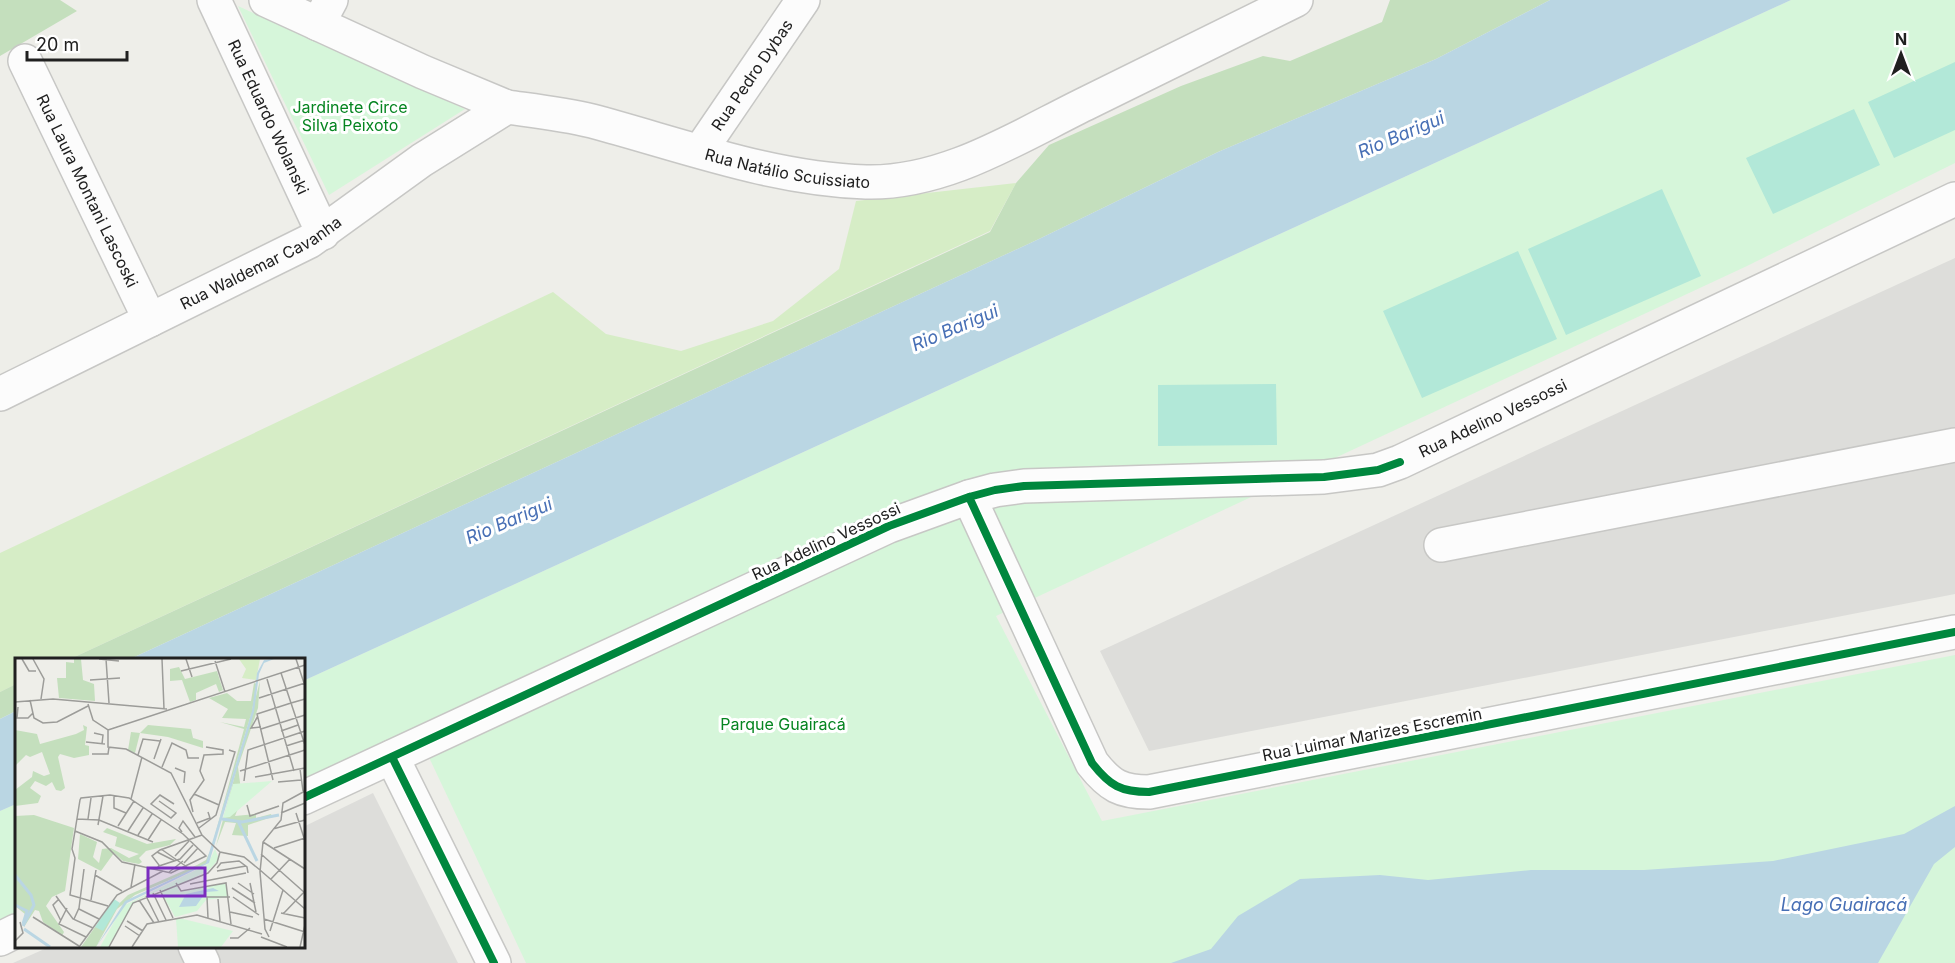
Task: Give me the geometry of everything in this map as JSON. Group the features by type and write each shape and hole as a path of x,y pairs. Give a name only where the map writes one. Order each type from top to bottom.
{"street":[{"name":"Rua Eduardo Wolanski","path":"214,0 323,233"},
{"name":"Rua Natálio Scuissiato","path":"266,0 324,12 412,68 507,107 590,121 756,166 838,180 887,181 924,176 985,153 1296,0"},
{"name":"Rua Pedro Dybas","path":"700,152 803,0"},
{"name":"Rua Laura Montani Lascoski","path":"25,61 150,320"},
{"name":"Rua Waldemar Cavanha","path":"0,394 323,233 414,165 507,107"},
{"name":"Rua Adelino Vessossi","path":"304,798 889,526 969,497 995,490 1057,484 1324,477 1378,470 1421,452 1955,199"},
{"path":"1441,545 1955,445"},
{"name":"Rua Luimar Marizes Escremin","path":"969,497 1092,763 1102,776 1117,788 1132,792 1161,790 1955,632"},
{"path":"392,757 494,963"},
{"path":"0,939 15,932"},
{"path":"196,948 203,963"}],"shaded area":[{"path":"1955,258 1955,594 1149,751 1100,651"},
{"path":"373,793 458,963 13,963 47,948 304,948 304,827"}],"green space":[{"path":"0,0 60,0 77,11 0,56"},
{"path":"1390,0 1550,0 1436,59 1218,152 1039,239 132,658 72,658 990,232 1016,183 1049,145 1181,86 1263,56 1290,61 1382,22"},
{"name":"Parque Guairacá","path":"1791,0 1955,0 1955,163 1747,266 996,616 1102,821 1955,655 1955,963 526,963 417,732 304,784 304,681"},
{"name":"Jardinete Circe Silva Peixoto","path":"238,6 465,109 329,195"},
{"path":"1955,62 1955,130 1894,158 1868,102"},
{"path":"1854,109 1880,165 1773,214 1746,158"},
{"path":"1016,183 990,231 72,658 15,658 15,684 0,692 0,553 553,292 606,334 681,351 773,321 839,269 856,201"},
{"path":"1662,189 1701,276 1566,335 1528,249"},
{"path":"1518,251 1557,339 1422,398 1383,311"},
{"path":"1276,384 1277,445 1158,446 1158,385"},
{"path":"15,684 15,712 0,719 0,692"},
{"path":"15,804 15,914 0,921 0,811"}],"water":[{"name":"Rio Barigui","path":"1550,0 1791,0 304,681 304,658 132,658 1039,239 1218,152 1436,59"},
{"path":"15,712 15,804 0,811 0,719"},
{"name":"Lago Guairacá","path":"1955,806 1955,847 1934,864 1878,963 1171,963 1211,949 1238,916 1300,879 1380,875 1428,880 1531,870 1644,870 1773,861 1904,834"}],"cycle path":[{"path":"304,798 889,526 969,497 1024,486 1324,477 1378,470 1400,462"},
{"path":"969,497 1092,763 1111,782 1131,791 1149,792 1955,632"},
{"path":"392,757 494,963"}]}
